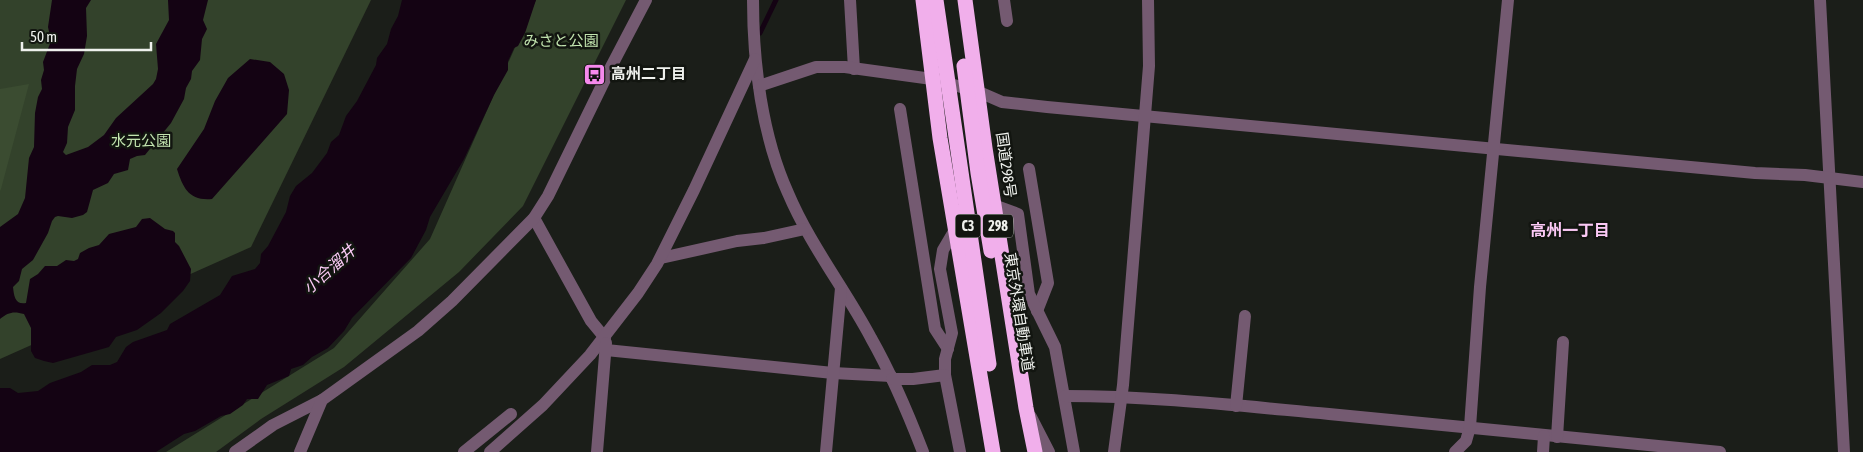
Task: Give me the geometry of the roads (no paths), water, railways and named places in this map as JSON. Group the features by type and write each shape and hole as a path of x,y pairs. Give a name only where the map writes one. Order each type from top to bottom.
{"highway":[{"path":"923,0 932,79 993,452"},
{"name":"C3","path":"936,0 991,379 1004,452"},
{"name":"東京外環自動車道","path":"956,0 978,173 1026,452"},
{"name":"国道298号","path":"965,0 994,205 1026,408 1035,452"}],"street":[{"path":"235,452 273,425 322,400 418,331 452,301 534,218 548,196 646,0"},
{"path":"752,0 755,58 759,86 776,162 787,192 805,230 871,337 909,414 923,452"},
{"path":"850,0 854,69"},
{"path":"1004,0 1007,21"},
{"path":"1114,452 1122,396 1150,66 1148,0"},
{"path":"1455,452 1466,441 1470,427 1480,287 1508,0"},
{"path":"1820,0 1844,452"},
{"path":"490,452 543,405 605,341 638,293 661,258 755,58"},
{"path":"759,86 816,67 854,69 932,79 979,92 1002,102 1755,172 1805,175 1863,182"},
{"path":"900,109 935,329 948,349"},
{"path":"1028,169 1048,283 1037,311"},
{"path":"994,205 1018,214 1028,294 1055,347 1074,452"},
{"path":"534,218 591,321 605,341 597,452"},
{"path":"956,228 944,250 940,269 952,333 945,360 945,374 960,452"},
{"path":"661,258 737,241 805,230"},
{"path":"826,452 841,288"},
{"path":"1236,406 1245,316"},
{"path":"605,341 833,373 913,379 945,374"},
{"path":"1543,452 1550,437 1563,342"},
{"path":"1065,396 1122,396 1470,427 1550,437 1720,452"},
{"path":"300,452 322,400"},
{"path":"1026,408 1049,452"},
{"path":"464,452 511,414"}],"water":[{"path":"52,0 91,0 86,8 87,36 84,54 77,69 75,110 68,127 67,143 63,152 66,155 88,147 104,135 116,118 153,84 158,69 156,44 169,20 168,0 208,0 203,20 207,29 202,39 200,60 192,71 184,99 171,123 145,155 130,159 128,170 114,174 108,183 93,190 87,212 72,218 55,217 33,260 22,269 19,281 13,287 17,301 19,303 26,303 30,279 45,266 57,266 66,260 74,261 78,259 80,253 99,245 109,234 136,227 142,219 150,218 165,229 175,233 175,242 191,269 190,281 183,291 161,313 137,330 116,337 109,347 53,363 35,358 31,351 31,328 24,314 11,313 0,319 0,227 18,214 25,198 29,158 34,147 35,113 38,97 42,89 43,62 51,41 48,27"},
{"name":"小合溜井","path":"402,0 536,0 525,33 518,46 514,48 508,61 508,70 464,159 430,217 426,230 411,258 352,318 344,331 328,348 312,357 303,365 291,369 289,376 267,385 258,399 247,399 243,405 230,414 221,416 195,431 184,434 156,452 0,452 0,388 10,388 18,393 38,391 50,383 81,372 92,365 110,365 117,362 126,347 133,342 167,330 170,324 220,295 232,276 255,269 260,263 261,254 268,246 286,212 290,196 296,186 312,173 327,153 331,142 339,135 346,116 357,101 376,65 377,58 387,44"},
{"path":"250,59 270,62 284,74 289,90 287,114 212,199 198,198 188,192 177,169 204,129 215,101 228,78"}],"waterway":[{"path":"760,33 776,0"}],"place":[{"name":"高州二丁目","path":"595,74"}],"district":[{"name":"高州一丁目","path":"1570,230"}],"park label":[{"name":"みさと公園","path":"561,41"},
{"name":"水元公園","path":"141,141"}]}
